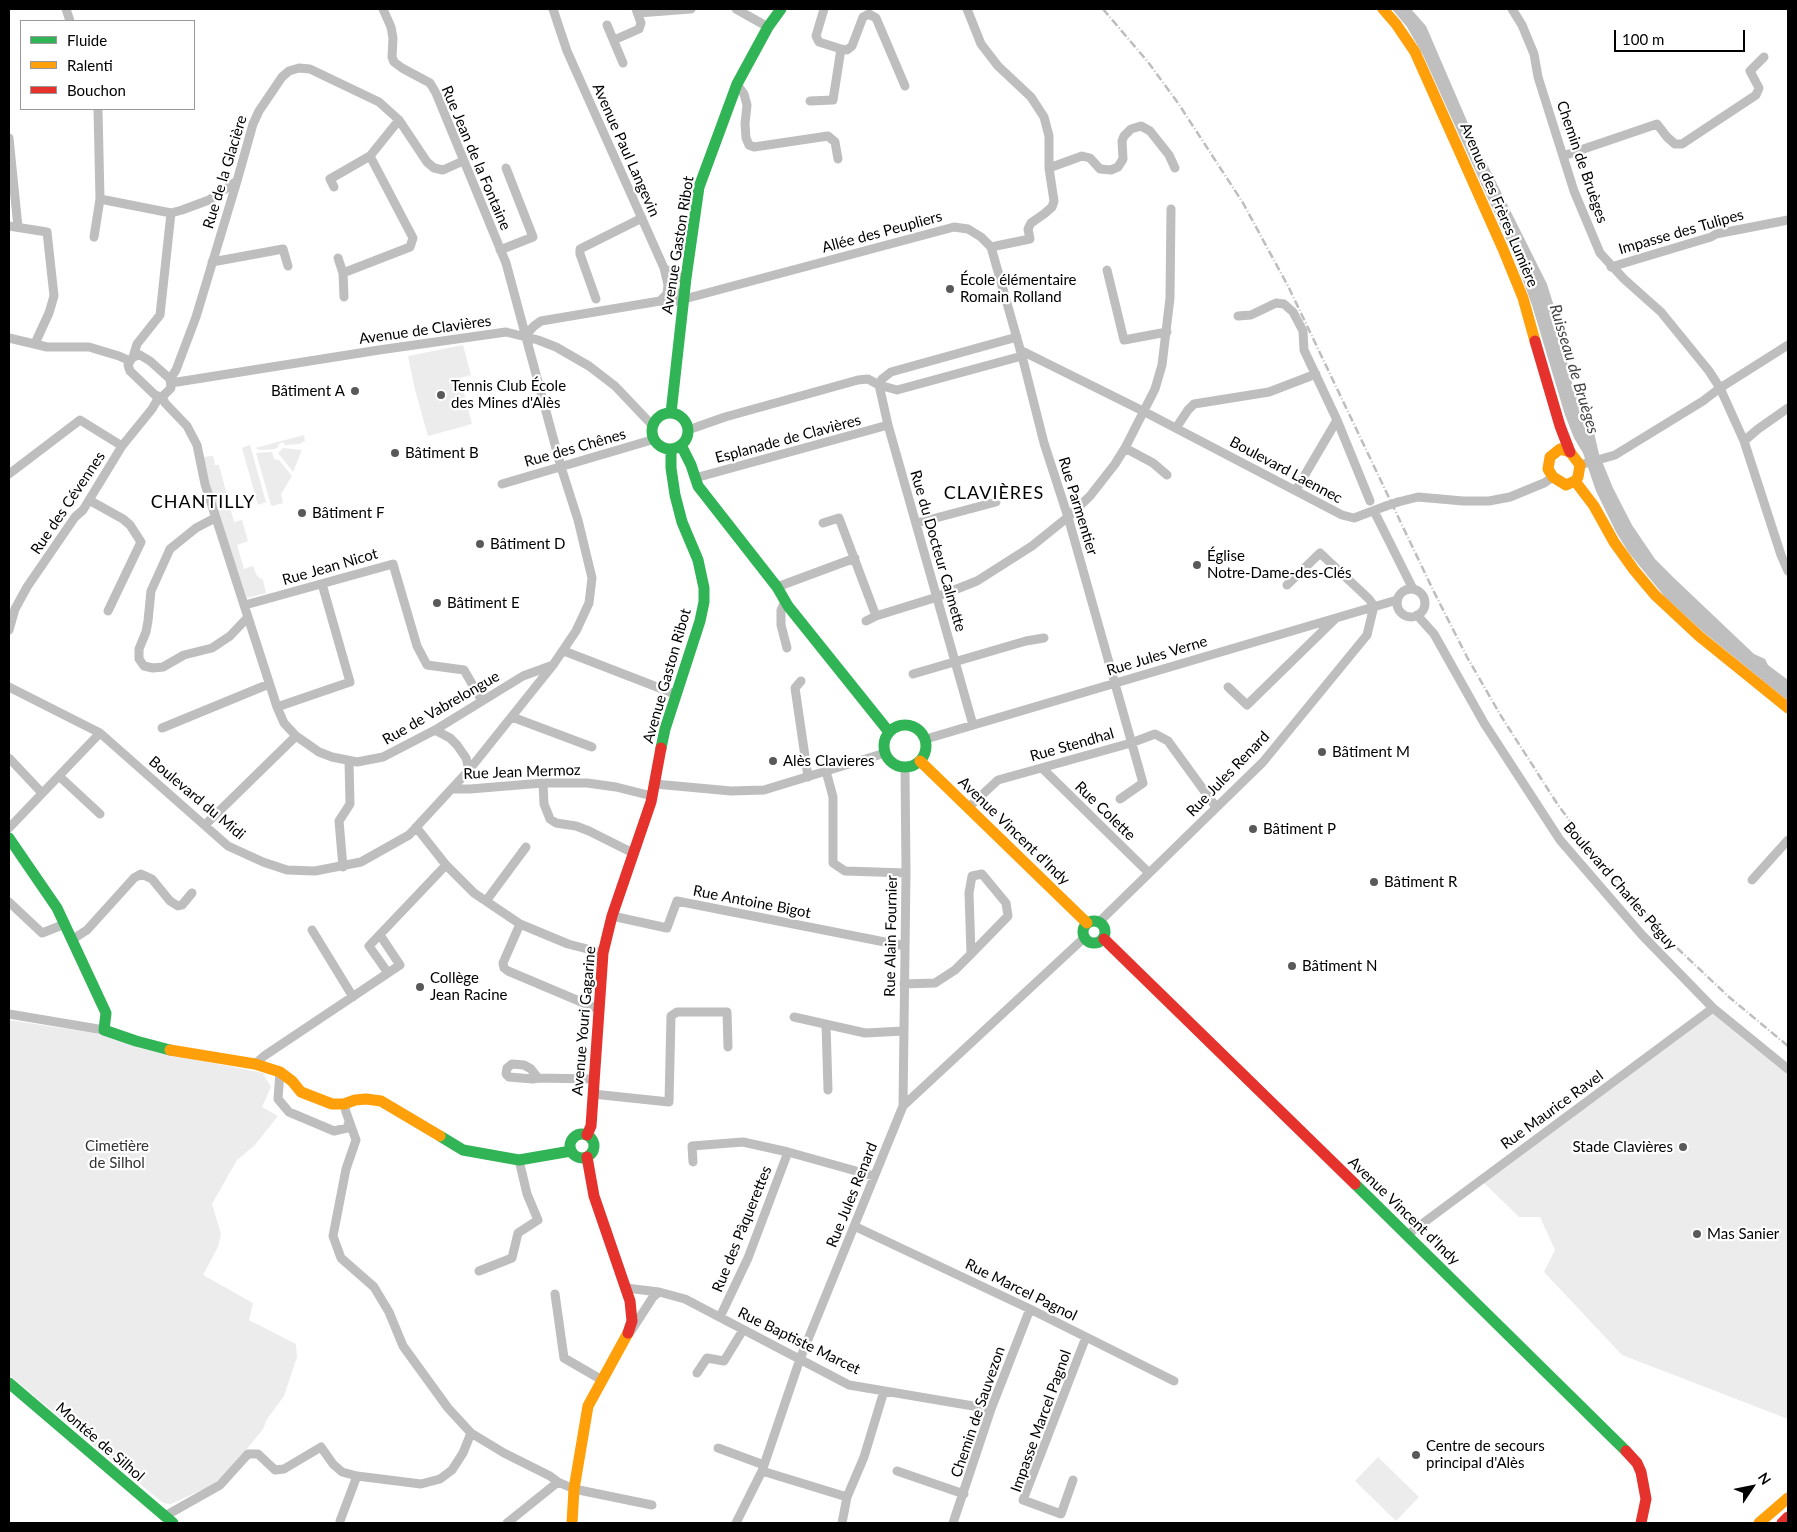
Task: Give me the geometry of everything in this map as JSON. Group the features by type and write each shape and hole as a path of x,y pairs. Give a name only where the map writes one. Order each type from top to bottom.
{"street":[{"name":"Rue Jean de la Fontaine","path":"383,9 391,27 393,38 392,57 394,62 430,83 436,93 506,263 561,467"},
{"name":"Avenue Paul Langevin","path":"552,9 567,51 664,268 667,280"},
{"path":"614,40 639,29 641,23 637,11 691,9"},
{"path":"736,9 768,27"},
{"name":"Avenue Gaston Ribot","path":"671,413 686,278 700,187 737,84 768,27 781,9"},
{"path":"824,9 816,36 819,42 841,49 847,50 852,46 863,17 869,14 876,18 905,86"},
{"path":"878,385 891,372 1017,337 991,247 1030,239 1028,229 1031,223 1052,207 1054,201 1049,168 1049,136 1044,117 1030,97 998,66 981,44 967,9"},
{"name":"Avenue des Frères Lumière","path":"1383,9 1415,52 1503,249 1523,298 1560,426 1565,451"},
{"name":"Chemin de Bruèges","path":"1512,9 1522,25 1534,54 1538,77 1574,191 1600,254 1611,267 1661,312 1709,370 1720,388 1744,441 1781,555 1788,571"},
{"path":"607,26 623,62"},
{"path":"810,101 833,100 841,49"},
{"path":"1563,156 1657,124 1675,144 1682,144 1756,95 1759,88 1750,71 1764,57"},
{"name":"Rue de la Glacière","path":"171,381 196,317 238,181 253,124 259,111 282,77 289,71 298,68 310,69 378,102 399,120 427,162 434,168 443,170 463,161"},
{"path":"737,84 744,94 747,105 744,124 749,145 754,147 828,136 835,142 838,158"},
{"path":"94,237 100,199 98,110"},
{"path":"334,187 330,180 370,156 399,120"},
{"path":"1049,168 1082,156 1090,158 1100,170 1111,170 1118,167 1123,159 1122,141 1124,136 1130,129 1141,126 1150,132 1169,155 1175,168"},
{"path":"9,138 13,227 47,232 54,296 36,344"},
{"path":"343,273 410,247 413,238 370,156"},
{"path":"500,250 533,237 506,168"},
{"path":"100,199 171,212 208,200 238,181"},
{"path":"866,621 977,581 1032,546 1068,517 1095,490 1115,464 1126,448 1155,389 1162,365 1170,298 1171,209"},
{"path":"131,359 137,344 160,315 171,212"},
{"path":"596,299 580,254 580,249 642,218"},
{"name":"Impasse des Tulipes","path":"1611,267 1716,234 1788,220"},
{"name":"Allée des Peupliers","path":"525,336 541,321 660,302 673,302 954,227 968,229 981,237 991,247"},
{"path":"212,262 283,249 288,266"},
{"path":"338,258 343,273 344,297"},
{"path":"664,268 675,276 686,278"},
{"path":"1107,270 1124,340 1167,332"},
{"path":"667,280 676,292 684,298"},
{"path":"660,302 667,294 667,280"},
{"path":"1238,316 1251,315 1276,303 1284,304 1292,312 1303,331 1304,350 1337,420 1370,501"},
{"name":"Avenue de Clavières","path":"171,381 506,332 525,336 556,347 589,366 615,386 653,426"},
{"name":"Rue Parmentier","path":"1017,337 1044,443 1068,517 1115,682"},
{"path":"9,338 47,347 89,347 131,359 140,356 150,361 171,381"},
{"path":"1582,464 1615,455 1703,401 1720,388 1788,345"},
{"path":"688,430 725,417 858,380 868,379 878,385 897,390 1021,353"},
{"name":"Boulevard Laennec","path":"1021,353 1143,411 1342,515 1354,518 1418,497 1463,501 1489,501 1510,497 1544,483 1552,477"},
{"name":"Rue de Vabrelongue","path":"131,359 128,365 130,371 155,395 161,397 166,402 187,426 197,445 205,484 215,518 245,605 269,684 284,723 296,736 319,752 332,757 357,762 383,757 435,730 523,676 553,665"},
{"path":"1176,428 1194,404 1269,392 1316,374"},
{"name":"Rue des Cévennes","path":"9,630 15,609 49,553 89,500 122,446 161,397 171,388 171,381"},
{"name":"Rue du Docteur Calmette","path":"878,385 973,725"},
{"path":"1744,441 1788,408"},
{"path":"671,413 684,420 688,430 686,438 676,447 661,446 655,439 653,426 661,416 671,413"},
{"path":"9,474 80,420 122,446"},
{"path":"1296,490 1337,420"},
{"name":"Esplanade de Clavières","path":"695,478 888,426"},
{"name":"Rue des Chênes","path":"502,484 655,439"},
{"path":"676,447 691,465 698,486 777,587 785,602 892,730"},
{"name":"Avenue Gaston Ribot","path":"652,796 665,729 700,621 704,602 704,588 698,560 682,522 675,495 671,468 676,447"},
{"path":"1126,448 1153,463 1167,476"},
{"path":"1565,451 1582,464 1575,481 1566,485 1552,477 1548,469 1552,454 1565,451"},
{"name":"Boulevard du Midi","path":"9,687 100,733 228,846 286,870 315,872 362,862 409,835 452,789 564,651 576,631 589,603 592,578 578,520 561,467"},
{"path":"1575,481 1594,506 1614,542 1655,595 1699,636 1788,708"},
{"path":"89,500 123,519 141,542 108,611"},
{"path":"917,523 996,502"},
{"path":"1374,510 1413,589"},
{"path":"215,518 196,528 170,550 151,591 146,632 139,649 139,660 144,666 153,668 163,667 184,655 212,648 230,636 248,617"},
{"path":"823,523 839,518 876,616"},
{"path":"1287,585 1320,552 1374,606"},
{"path":"777,587 855,558"},
{"name":"Rue Jean Nicot","path":"245,605 393,564 417,646 427,665 464,670 482,701"},
{"path":"277,707 350,682 322,584"},
{"path":"777,587 794,601 892,730"},
{"path":"1413,589 1424,597 1425,604 1422,611 1410,617 1402,614 1398,608 1397,600 1402,591 1413,589"},
{"name":"Rue Jules Verne","path":"926,739 1397,600"},
{"path":"785,602 782,610 782,625 787,648"},
{"name":"Rue Jules Renard","path":"1099,922 1263,762 1367,635 1374,606"},
{"name":"Boulevard Charles Péguy","path":"1417,615 1434,634 1484,724 1560,840 1642,935 1713,1008 1788,1069"},
{"path":"1228,687 1247,705 1337,617"},
{"path":"913,674 1044,638"},
{"path":"564,651 676,694"},
{"path":"801,681 795,688 808,777"},
{"name":"Rue Stendhal","path":"969,807 998,780 1131,743 1115,682"},
{"path":"162,728 269,684"},
{"path":"512,717 592,748"},
{"path":"902,724 916,728 926,739 925,754 920,761 913,765 905,767 893,763 885,753 884,746 892,730 902,724"},
{"path":"435,730 450,738 457,745 466,758 469,770"},
{"path":"9,828 100,733"},
{"path":"1120,799 1143,783 1131,743 1155,734 1168,741 1216,807"},
{"path":"205,826 296,736"},
{"path":"655,784 746,792 764,790 885,753"},
{"path":"9,758 42,793"},
{"path":"343,867 339,821 350,804 349,761"},
{"name":"Avenue Vincent d'Indy","path":"920,761 1087,923"},
{"name":"Rue Alain Fournier","path":"903,1106 906,873 905,767"},
{"name":"Rue Colette","path":"1042,768 1149,873"},
{"path":"826,771 833,797 833,863 844,871 906,873"},
{"path":"59,776 100,814"},
{"path":"543,783 544,804 550,819 556,823 582,829 633,853"},
{"name":"Rue Jean Mermoz","path":"452,789 543,783 587,783 616,787 652,796"},
{"name":"Avenue Youri Gagarine","path":"587,1135 591,1126 603,953 612,916 652,796"},
{"path":"416,827 446,865 469,889 520,924 568,944 603,953"},
{"path":"9,838 58,908 106,1013 104,1030"},
{"path":"1752,880 1788,840"},
{"path":"486,901 526,847"},
{"path":"388,973 369,946 446,865"},
{"path":"73,939 86,930 134,878 141,874 152,879 170,901 178,906 182,905 192,893"},
{"path":"904,984 935,983 955,970 971,954 1008,916 1006,903 982,874 972,876 969,893 971,954"},
{"name":"Rue Antoine Bigot","path":"612,916 667,928 677,901 905,946"},
{"path":"9,902 42,933 65,924"},
{"path":"1099,922 1105,929 1104,939 1096,944 1091,944 1084,938 1084,927 1087,923 1099,922"},
{"path":"520,924 503,964 504,968 598,1009"},
{"path":"312,930 352,998"},
{"path":"255,1064 264,1056 400,965 380,935"},
{"name":"Rue Jules Renard","path":"737,1523 763,1468 800,1359 903,1106 1084,938"},
{"name":"Avenue Vincent d'Indy","path":"1104,939 1507,1332 1637,1463 1641,1472 1646,1499 1641,1523"},
{"name":"Rue Maurice Ravel","path":"1407,1235 1713,1008"},
{"path":"593,1094 669,1102 671,1016 677,1012 727,1012 728,1047"},
{"path":"9,1014 104,1030 136,1041 180,1052 255,1064 280,1072 292,1081 301,1092 332,1104 344,1104 366,1099 381,1101 463,1150 519,1160 572,1151"},
{"path":"794,1017 865,1033 904,1031"},
{"path":"826,1024 828,1090"},
{"path":"280,1072 278,1098 290,1112 334,1131 347,1128 349,1122"},
{"path":"538,1078 594,1079"},
{"path":"344,1104 356,1140 346,1169 333,1236 341,1258 374,1287 389,1312 403,1346 448,1408 471,1433 558,1482 574,1489 652,1504"},
{"path":"583,1134 587,1135 592,1140 594,1146 592,1152 587,1157 578,1157 572,1151 572,1141 574,1137 583,1134"},
{"name":"Rue des Pâquerettes","path":"693,1162 692,1146 743,1142 788,1152 874,1176"},
{"name":"Rue des Pâquerettes","path":"720,1317 748,1258 788,1152"},
{"path":"587,1157 594,1196 626,1288 632,1321 627,1337"},
{"path":"479,1271 512,1258 518,1233 538,1220 528,1194 519,1160"},
{"name":"Rue Marcel Pagnol","path":"854,1226 1174,1381"},
{"name":"Rue Baptiste Marcet","path":"626,1288 659,1292 685,1299 849,1385 991,1409"},
{"path":"572,1523 574,1489 588,1406 627,1337 653,1297 659,1292"},
{"path":"555,1294 564,1358 602,1380"},
{"name":"Chemin de Sauvezon","path":"953,1523 991,1409 1030,1310"},
{"path":"697,1373 707,1358 724,1360 743,1330"},
{"name":"Impasse Marcel Pagnol","path":"1073,1480 1061,1514 1023,1500 1086,1337"},
{"name":"Montée de Silhol","path":"9,1383 169,1520"},
{"path":"842,1523 847,1497 864,1457 884,1391"},
{"path":"169,1520 220,1485 248,1454 258,1454 275,1470 284,1469 321,1447 333,1464 342,1472 357,1476 420,1484 440,1479 452,1470 463,1452 471,1433"},
{"path":"718,1448 763,1468 847,1497"},
{"path":"897,1471 964,1494"},
{"path":"340,1521 357,1476"},
{"path":"507,1523 558,1482"},
{"path":"1759,1523 1788,1498"},
{"path":"1782,1523 1788,1517"}],"green space":[{"name":"Tennis Club École des Mines d'Alès","path":"463,345 471,375 460,378 472,424 428,436 408,356"},
{"path":"304,435 305,441 300,444 285,445 283,442 275,449 260,450 255,448"},
{"path":"250,445 266,502 258,505 242,448"},
{"path":"283,448 302,450 293,472 278,453"},
{"path":"272,452 274,459 279,460 292,476 281,494 283,503 273,506 271,505 256,453"},
{"path":"213,456 215,465 219,465 234,522 242,520 248,541 237,545 244,569 253,566 257,576 263,580 266,593 247,598 212,493 203,457"},
{"path":"1713,1008 1788,1069 1788,1419 1622,1355 1544,1272 1555,1250 1540,1217 1519,1217 1481,1180"},
{"name":"Cimetière de Silhol","path":"9,1020 101,1034 148,1050 263,1073 271,1087 262,1107 278,1116 255,1145 237,1160 212,1204 221,1234 218,1247 203,1275 253,1303 249,1320 296,1344 297,1357 284,1396 267,1419 263,1429 234,1465 210,1486 171,1504 163,1503 9,1375"},
{"path":"1378,1457 1419,1497 1396,1521 1355,1481"}],"shaded area":[{"path":"1392,9 1411,9 1426,26 1476,142 1547,284 1562,332 1570,378 1593,428 1599,454 1613,488 1632,525 1655,559 1674,578 1754,654 1765,659 1768,665 1788,680 1788,701 1702,631 1665,597 1629,553 1616,532 1596,491 1583,453 1574,438 1565,415 1532,305 1514,256 1423,55 1407,27"}],"railway":[{"path":"1103,9 1148,62 1178,103 1243,203 1289,288 1433,590 1467,657 1501,716 1558,805 1602,864 1675,946 1729,997 1788,1046"}],"traffic: fast":[{"path":"671,413 686,278 699,187 737,84 768,27 781,9"},
{"path":"670,413 682,419 688,431 682,443 670,449 658,443 652,431 658,419 670,413"},
{"path":"681,445 691,465 698,486 777,587 788,606 889,732"},
{"path":"661,748 665,729 700,621 704,602 704,588 698,560 682,522 675,495 671,468 671,449"},
{"path":"909,725 917,728 923,734 926,746 923,758 917,764 901,767 893,764 887,758 884,742 887,734 893,728 909,725"},
{"path":"9,838 57,908 106,1013 104,1030 170,1050"},
{"path":"1090,921 1098,921 1105,928 1105,932 1105,936 1098,943 1090,943 1083,936 1083,928 1090,921"},
{"path":"582,1134 590,1138 594,1146 590,1154 582,1158 574,1154 570,1146 574,1138 582,1134"},
{"path":"440,1136 463,1150 519,1160 571,1151"},
{"path":"1355,1184 1626,1451"},
{"path":"9,1383 173,1523"}],"traffic: slow":[{"path":"1383,9 1415,52 1503,249 1523,298 1535,341"},
{"path":"1560,449 1570,452 1580,465 1578,477 1575,481 1566,485 1553,477 1548,469 1550,457 1560,449"},
{"path":"1575,481 1594,506 1614,542 1655,595 1699,636 1788,708"},
{"path":"920,761 1087,923"},
{"path":"170,1050 255,1064 280,1072 292,1081 301,1092 332,1104 344,1104 366,1099 381,1101 440,1136"},
{"path":"572,1523 574,1489 588,1406 628,1333"},
{"path":"1759,1523 1788,1498"}],"traffic: jam":[{"path":"1535,341 1560,426 1570,452"},
{"path":"587,1135 591,1126 603,953 612,916 651,802 661,748"},
{"path":"1104,939 1355,1184"},
{"path":"587,1157 594,1196 630,1301 632,1321 628,1333"},
{"path":"1626,1451 1637,1463 1641,1472 1646,1499 1641,1523"},
{"path":"1782,1523 1788,1517"}],"place":[{"name":"École élémentaire Romain Rolland","path":"950,289"},
{"name":"Bâtiment A","path":"355,391"},
{"name":"Tennis Club École des Mines d'Alès","path":"441,395"},
{"name":"Bâtiment B","path":"395,453"},
{"name":"Bâtiment F","path":"302,513"},
{"name":"Bâtiment D","path":"480,544"},
{"name":"Église Notre-Dame-des-Clés","path":"1197,565"},
{"name":"Bâtiment E","path":"437,603"},
{"name":"Bâtiment M","path":"1322,752"},
{"name":"Alès Clavieres","path":"773,761"},
{"name":"Bâtiment P","path":"1253,829"},
{"name":"Bâtiment R","path":"1374,882"},
{"name":"Bâtiment N","path":"1292,966"},
{"name":"Collège Jean Racine","path":"420,987"},
{"name":"Stade Clavières","path":"1683,1147"},
{"name":"Mas Sanier","path":"1697,1234"},
{"name":"Centre de secours principal d'Alès","path":"1416,1455"}],"district":[{"name":"CLAVIÈRES","path":"994,493"},
{"name":"CHANTILLY","path":"203,502"}],"water label":[{"name":"Ruisseau de Bruèges","path":"1574,369"}]}
